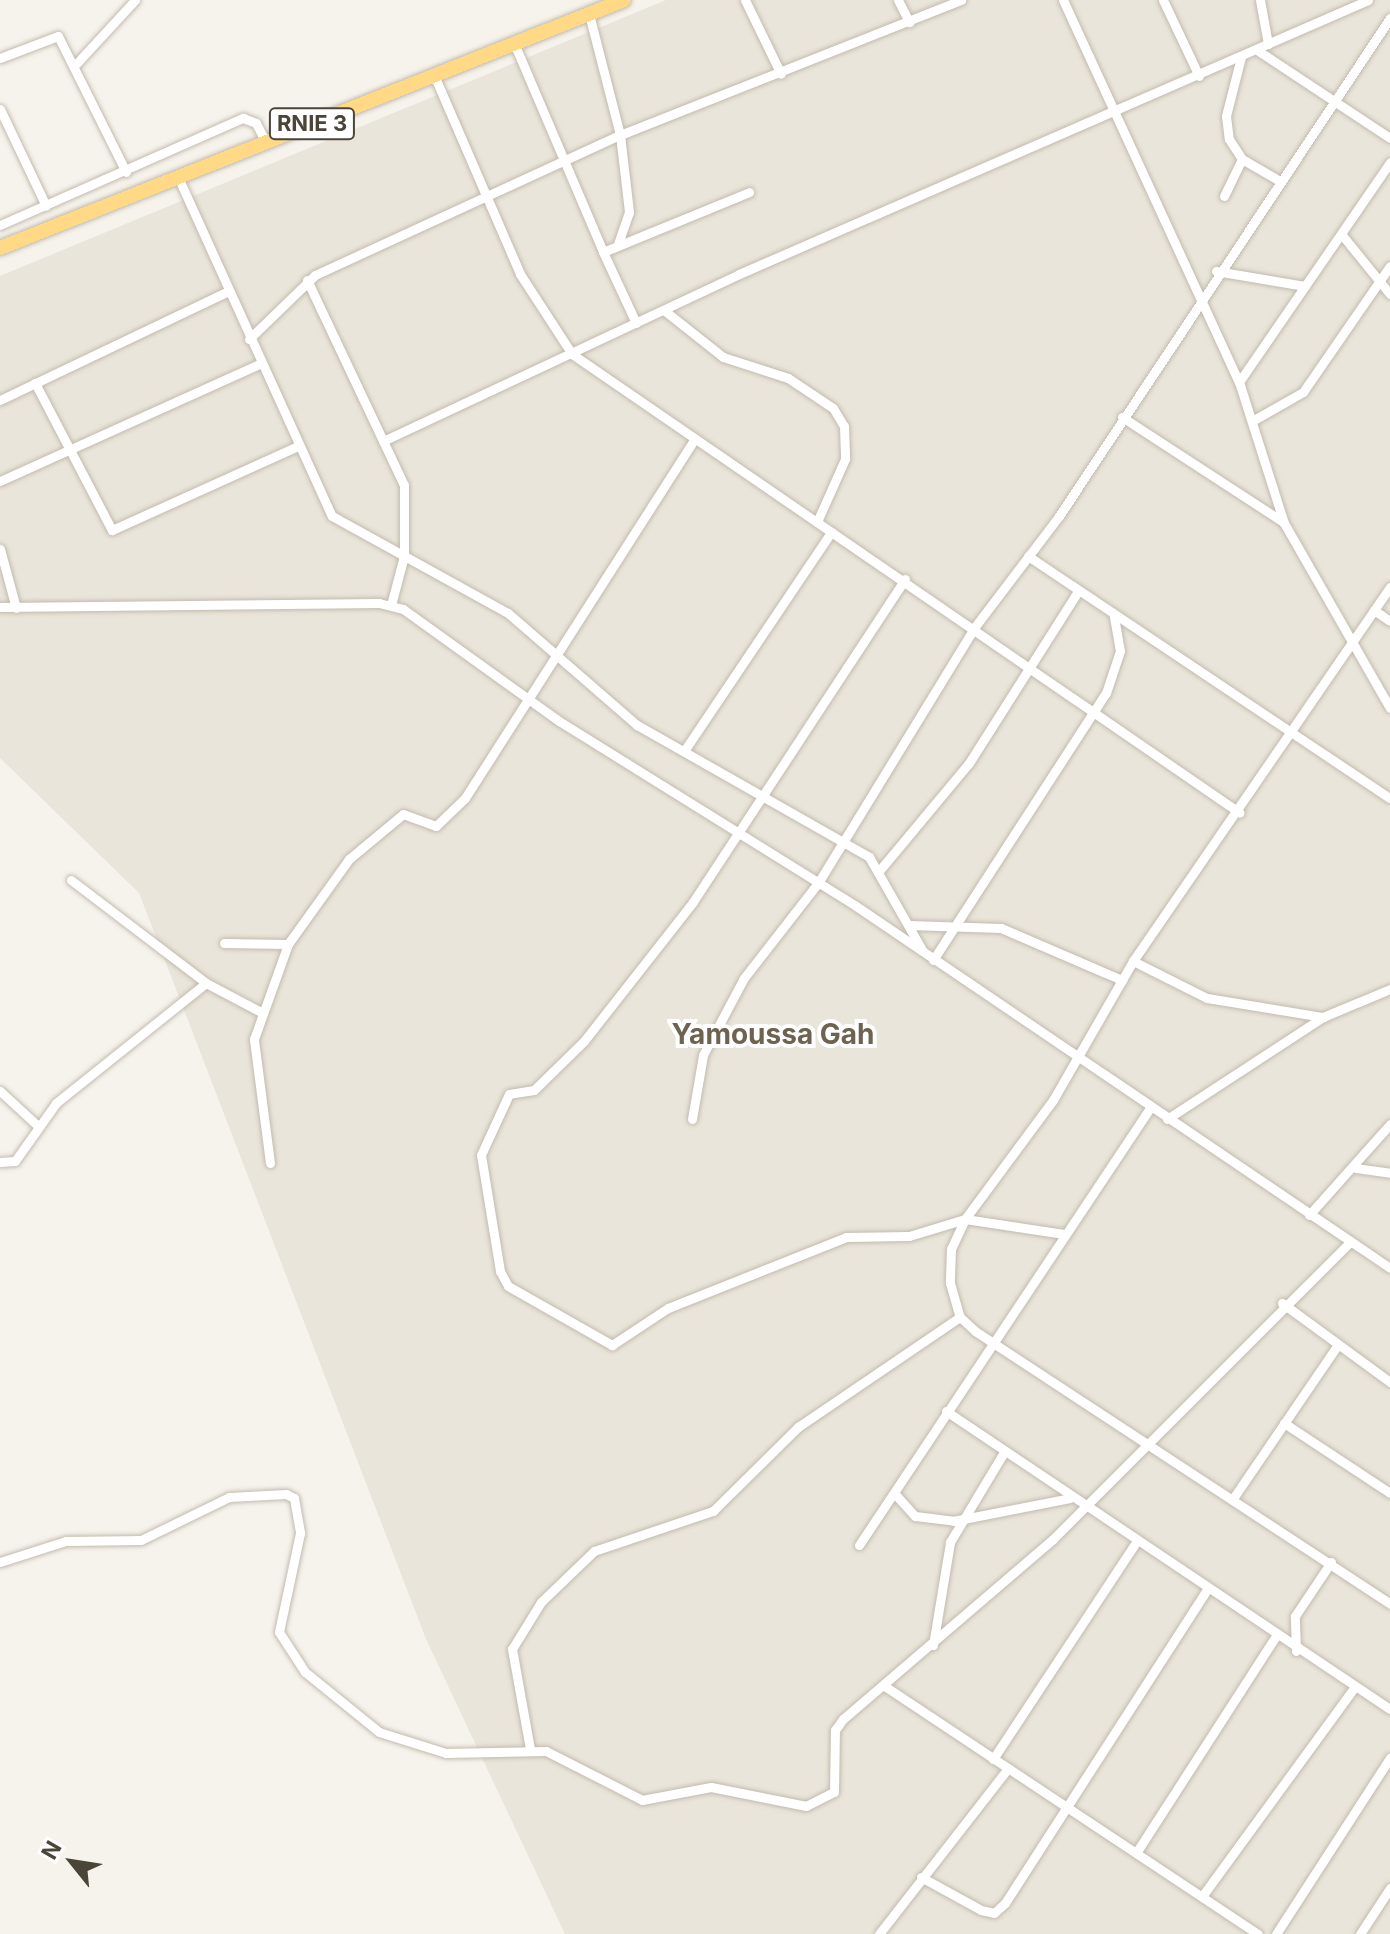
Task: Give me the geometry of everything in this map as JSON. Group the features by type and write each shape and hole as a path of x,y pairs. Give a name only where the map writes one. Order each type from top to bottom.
{"highway":[{"name":"RNIE 3","path":"0,248 624,0"}],"street":[{"path":"76,64 135,0"},
{"path":"745,0 781,74"},
{"path":"898,0 909,22"},
{"path":"249,339 307,280 483,196 620,135 781,74 961,0"},
{"path":"1063,0 1202,295 1239,382 1284,523 1353,638 1390,708"},
{"path":"1163,0 1199,76"},
{"path":"1260,0 1268,44"},
{"path":"383,441 1115,107 1199,76 1368,0"},
{"path":"589,14 620,135 629,212 618,244"},
{"path":"692,1119 703,1055 722,1018 818,883 842,838 974,628 1028,556 1216,271 1390,18"},
{"path":"0,58 52,34 76,64 126,172"},
{"path":"514,43 563,163 636,323"},
{"path":"1257,50 1390,138"},
{"path":"1241,57 1226,116 1242,159 1280,181"},
{"path":"434,75 483,196 532,297 572,354 693,442 905,579 974,628 1028,672 1093,711 1240,813"},
{"path":"0,109 46,206"},
{"path":"0,225 243,118 256,123 266,143"},
{"path":"1224,196 1242,159"},
{"path":"1239,382 1390,162"},
{"path":"178,177 226,292 332,516 508,613 555,650 625,717 759,798 842,838 879,871 924,953"},
{"path":"603,252 749,192"},
{"path":"1342,235 1390,294"},
{"path":"1252,421 1303,392 1390,266"},
{"path":"1216,271 1305,286"},
{"path":"307,280 404,485 404,556 391,605"},
{"path":"0,400 226,292"},
{"path":"665,311 723,357 788,378 833,408 844,426 845,459 817,522"},
{"path":"0,481 261,363"},
{"path":"35,383 104,522 119,530 298,446"},
{"path":"1122,417 1284,523"},
{"path":"270,1163 253,1069 259,1011 288,944 349,859 403,814 436,826 444,821 532,696 555,650 693,442"},
{"path":"684,751 831,532"},
{"path":"0,549 16,608"},
{"path":"1028,556 1390,798"},
{"path":"905,579 693,902 584,1041 534,1090 509,1094 481,1155 508,1286 612,1345 668,1308 846,1237 909,1236 965,1219 1064,1234"},
{"path":"1390,587 1353,638 1240,813 1133,961 1076,1060 965,1219 951,1249 950,1283 960,1317 1149,1439 1390,1604"},
{"path":"879,871 938,806 1078,591"},
{"path":"0,607 391,605 532,696 559,721 924,953 1076,1060 1390,1268"},
{"path":"1374,610 1390,621"},
{"path":"933,960 1116,671 1114,616"},
{"path":"71,880 206,983 259,1011"},
{"path":"909,925 1001,928 1122,980"},
{"path":"224,943 288,944"},
{"path":"1133,961 1219,1002 1323,1017"},
{"path":"0,1162 15,1161 38,1126 158,1016 206,983"},
{"path":"1167,1119 1323,1017 1390,989"},
{"path":"0,1091 38,1126"},
{"path":"859,1545 1150,1108"},
{"path":"1309,1215 1356,1168 1390,1124"},
{"path":"1356,1168 1390,1173"},
{"path":"0,1562 66,1541 141,1540 229,1497 286,1494 294,1498 300,1533 279,1632 288,1655 356,1716 403,1745 446,1753 530,1749 576,1762 642,1800 711,1787 806,1806 834,1792 835,1730 1084,1507 1282,1303 1350,1242"},
{"path":"1282,1303 1390,1382"},
{"path":"530,1749 512,1649 541,1602 594,1551 713,1511 798,1427 960,1317"},
{"path":"1234,1497 1337,1346"},
{"path":"946,1411 1070,1498 1208,1588 1275,1637 1390,1709"},
{"path":"1284,1423 1390,1493"},
{"path":"933,1645 939,1576 961,1519 1004,1452"},
{"path":"895,1494 915,1516 961,1519 1070,1498"},
{"path":"993,1759 1136,1542"},
{"path":"1296,1651 1295,1616 1331,1562"},
{"path":"921,1877 994,1913 1067,1808 1208,1588"},
{"path":"1136,1853 1275,1637"},
{"path":"883,1685 1258,1934"},
{"path":"1203,1895 1354,1688"},
{"path":"1276,1934 1390,1758"},
{"path":"879,1934 1008,1768"},
{"path":"1360,1934 1390,1888"}],"shaded area":[{"path":"666,0 1390,0 1390,1934 565,1934 426,1639 139,893 0,758 0,276"}],"district":[{"name":"Yamoussa Gah","path":"773,1034"}]}
